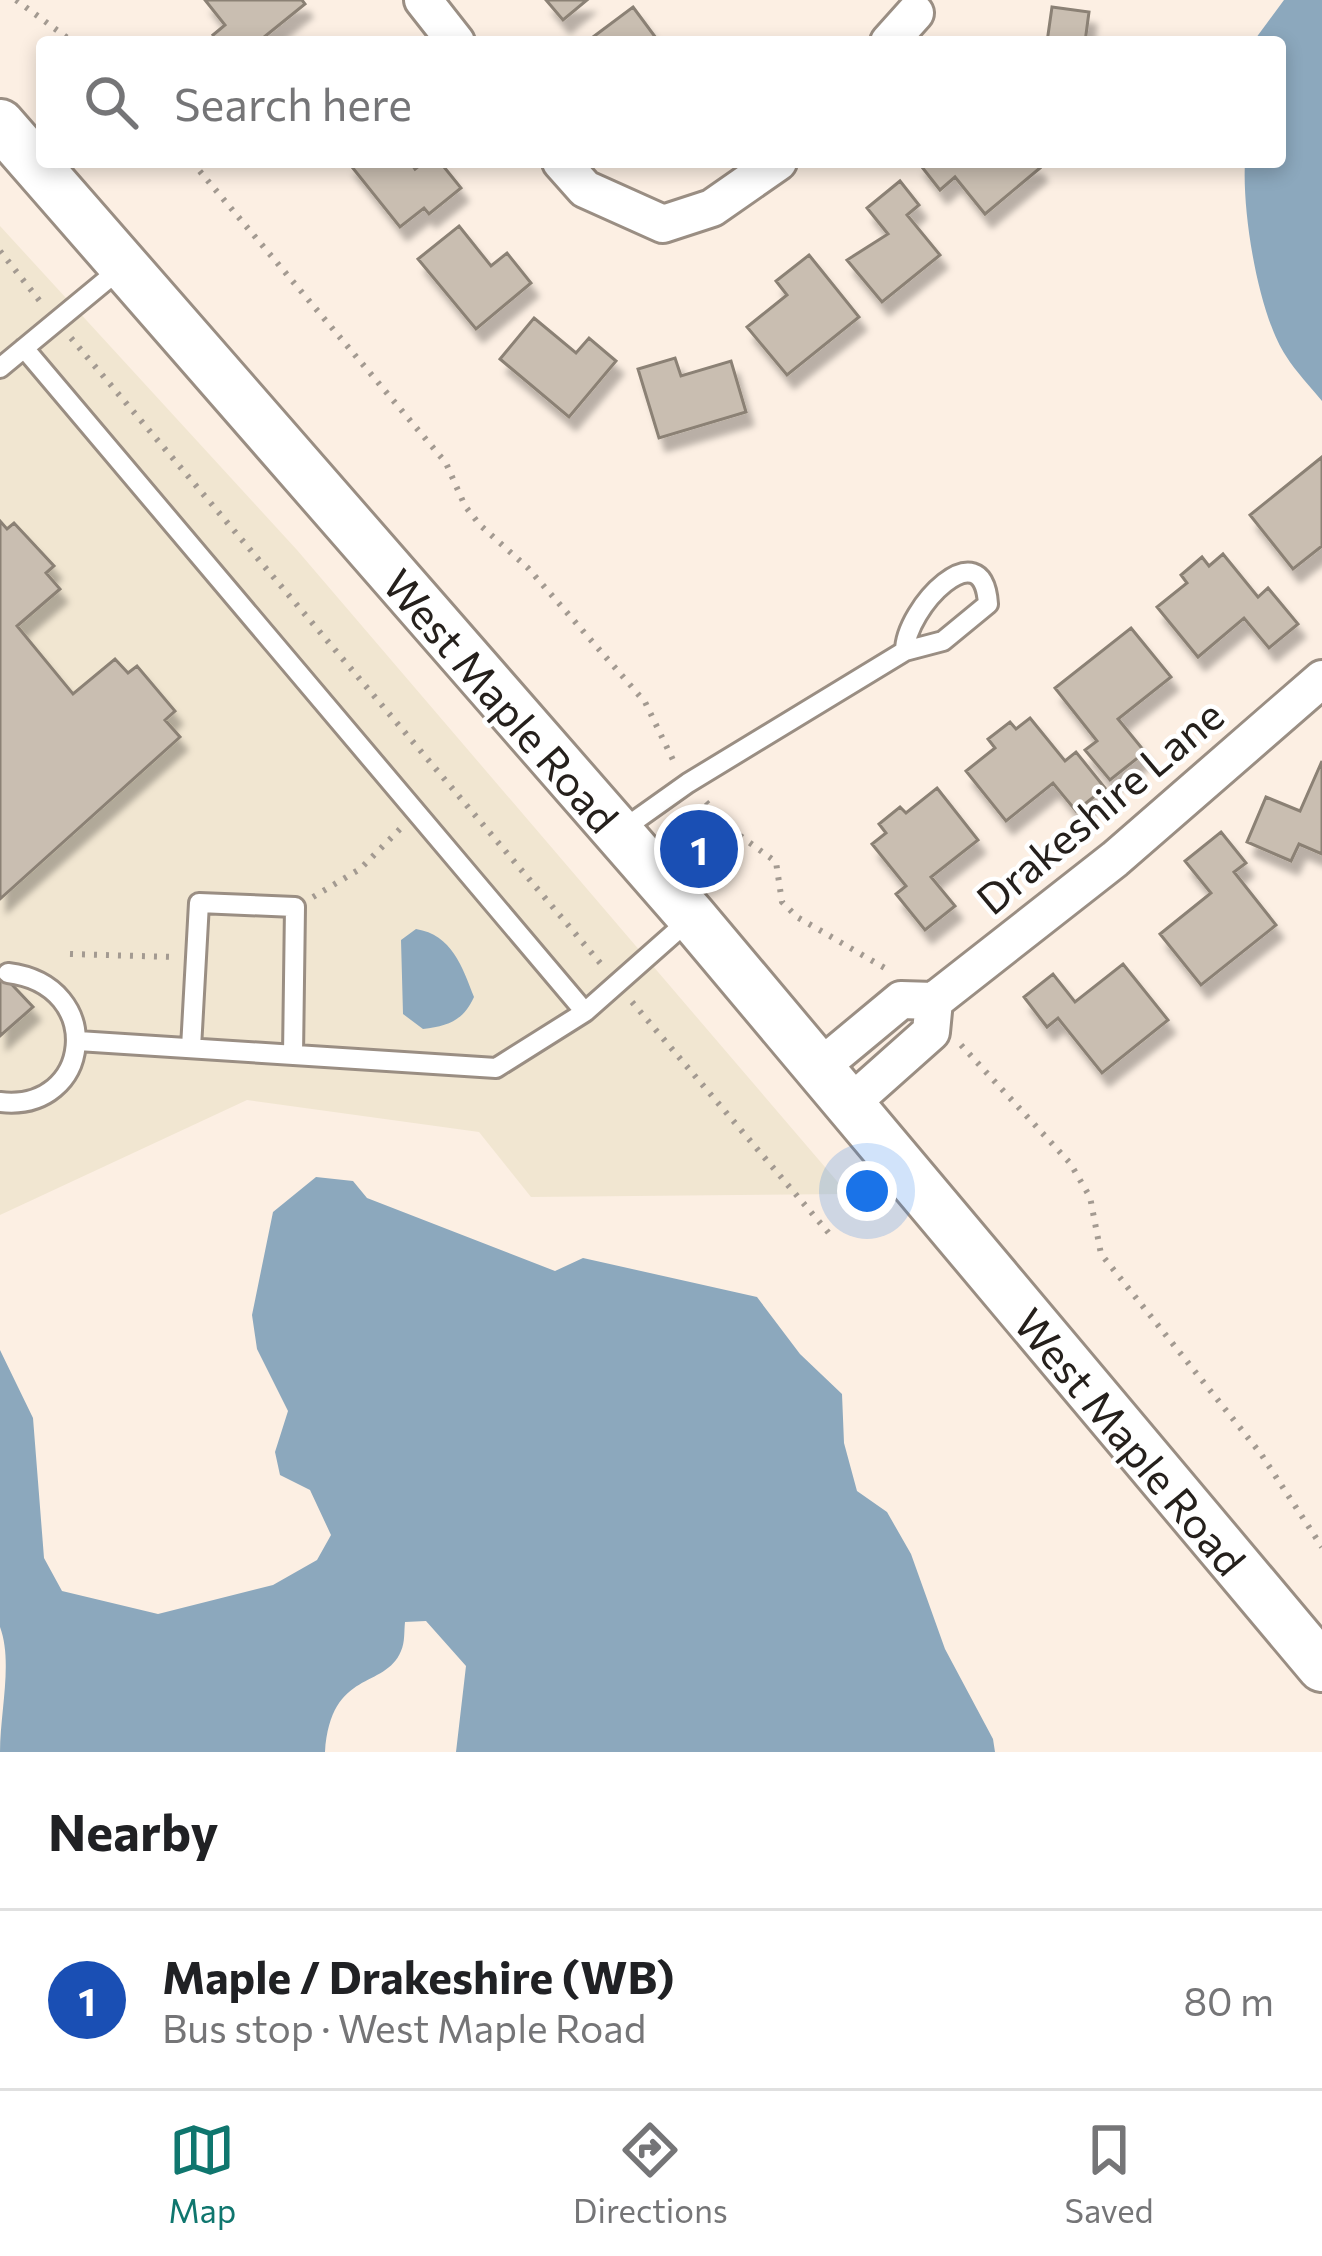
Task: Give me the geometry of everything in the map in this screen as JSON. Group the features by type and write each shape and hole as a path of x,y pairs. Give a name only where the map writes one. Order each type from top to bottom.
{"main road":[{"name":"West Maple Road","path":"0,124 36,166"},
{"name":"West Maple Road","path":"37,168 692,917 1322,1667"}],"street":[{"path":"423,0 451,36"},
{"path":"894,36 915,13"},
{"path":"566,168 585,189 663,224 712,208 769,168"},
{"name":"Drakeshire Lane","path":"833,1087 901,1000 942,1016 1322,679"}],"lane":[{"path":"0,368 122,268"},
{"path":"24,348 585,1012"},
{"path":"619,832 688,782 905,651 943,641 972,622 988,604 987,590 975,576 960,572 946,578 905,634 905,651"},
{"path":"191,1048 199,903 296,907 293,1054"},
{"path":"77,1041 496,1067 585,1012 692,917"},
{"path":"0,1102 26,1102 46,1094 73,1062 77,1041 65,1000 30,975 8,973"}],"path":[{"path":"16,0 65,36"},
{"path":"196,168 446,463 465,506 480,525 528,568 645,702 688,782 731,829 764,848 776,862 782,902 797,917 904,979"},
{"path":"0,251 833,1238"},
{"path":"296,907 360,869 418,815"},
{"path":"70,954 114,960 196,956"},
{"path":"942,1016 1070,1163 1090,1197 1101,1254 1261,1454 1322,1547"}],"shaded area":[{"path":"0,226 297,550 848,1194 531,1197 479,1132 247,1100 0,1215"}],"water":[{"path":"1284,0 1322,0 1322,401 1276,338 1254,262 1245,168 1286,168 1286,36 1257,36"},
{"path":"416,929 447,945 474,997 454,1021 423,1029 403,1014 401,940"},
{"path":"316,1177 353,1181 367,1198 555,1271 583,1258 757,1297 800,1354 842,1394 844,1443 857,1491 887,1512 911,1554 945,1649 993,1739 995,1752 456,1752 466,1666 426,1621 405,1622 402,1648 393,1663 347,1693 329,1725 325,1752 0,1752 6,1671 0,1627 0,1350 33,1418 44,1558 62,1591 158,1614 273,1585 317,1560 331,1535 310,1490 280,1475 275,1452 288,1411 257,1349 252,1315 273,1212"}],"building":[{"path":"205,0 302,0 305,4 265,36 214,36 225,25"},
{"path":"546,0 587,0 563,20"},
{"path":"633,7 655,36 594,36"},
{"path":"1052,7 1089,12 1086,36 1048,36"},
{"path":"353,168 445,168 461,188 429,214 424,208 400,227"},
{"path":"923,168 1040,168 985,214 955,177 940,190"},
{"path":"900,181 919,205 907,215 940,255 882,302 847,260 888,234 867,208"},
{"path":"459,226 491,266 507,253 531,283 476,329 418,259"},
{"path":"809,255 859,317 787,375 747,327 787,295 776,281"},
{"path":"534,318 576,353 589,338 616,361 569,417 500,359"},
{"path":"675,358 681,376 731,361 746,412 659,438 638,369"},
{"path":"1322,457 1322,546 1293,569 1250,515"},
{"path":"0,521 7,529 14,523 54,566 46,573 60,589 17,626 73,694 115,659 128,673 137,666 175,711 165,720 180,737 0,899"},
{"path":"1223,554 1258,597 1268,588 1298,624 1269,648 1244,618 1198,657 1157,607 1187,583 1181,575 1202,557 1209,566"},
{"path":"1131,628 1171,677 1118,719 1145,752 1110,780 1085,750 1097,741 1055,688"},
{"path":"1030,718 1065,761 1076,752 1105,788 1076,811 1053,783 1006,821 966,771 995,748 988,739 1010,722 1016,729"},
{"path":"1322,761 1322,854 1299,844 1291,861 1247,842 1266,797 1300,811"},
{"path":"937,788 978,840 931,877 955,906 925,930 896,894 906,886 872,844 886,833 879,824 900,807 906,813"},
{"path":"1221,832 1246,863 1234,872 1276,925 1201,985 1160,934 1211,893 1185,861"},
{"path":"1123,964 1168,1020 1102,1073 1058,1018 1047,1027 1024,997 1053,974 1075,1002"},
{"path":"0,972 33,1007 0,1036"}],"place":[{"name":"Maple / Drakeshire (WB)","path":"699,849"}]}
